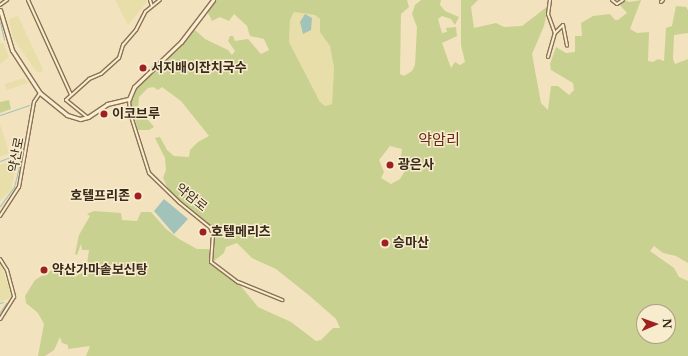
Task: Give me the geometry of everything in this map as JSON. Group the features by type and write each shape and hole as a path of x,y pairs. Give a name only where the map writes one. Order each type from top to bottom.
{"street":[{"path":"0,4 7,0"},
{"path":"28,0 71,95"},
{"path":"150,0 152,6"},
{"path":"88,117 66,100 119,58 123,45 136,30 145,12 160,0"},
{"path":"0,10 12,50 40,93 71,117 88,117 107,104 129,99 134,87 181,42 213,0"},
{"path":"548,57 554,33 548,14 550,0"},
{"path":"612,0 617,4 623,0"},
{"path":"554,33 563,26 567,46"},
{"name":"약산로","path":"0,216 20,187 34,102 40,93"},
{"name":"약암로","path":"129,99 130,113 149,173 180,203 210,227 213,234 211,262 238,282 282,300"},
{"path":"0,259 7,270 14,297 0,319"}],"shaded area":[{"path":"115,0 147,0 147,2 128,25"},
{"path":"294,12 315,15 320,19 320,29 330,46 334,68 332,104 325,106 320,102 289,42 290,20"},
{"path":"18,16 43,70 41,73 36,71 13,38 9,19"},
{"path":"0,43 3,43 9,57 0,64"},
{"path":"24,78 28,83 6,90 5,84"},
{"path":"0,124 9,153 0,157"},
{"path":"17,160 11,190 0,201 0,165"},
{"path":"0,262 12,297 0,302"}],"green space":[{"path":"216,0 407,0 409,7 401,14 400,74 404,76 412,71 415,65 417,27 412,14 415,5 421,0 441,0 440,5 445,11 459,17 455,25 451,19 442,16 438,19 442,33 447,32 446,28 456,27 457,36 442,43 451,68 455,62 460,65 465,62 461,45 461,0 478,0 471,7 474,28 496,23 504,27 522,26 548,6 544,26 532,54 541,103 548,110 551,86 558,86 569,95 574,90 573,83 551,70 550,64 556,47 566,53 575,52 575,36 582,36 581,23 593,16 610,14 615,20 618,20 627,13 619,4 625,0 629,2 641,0 630,29 637,33 649,32 648,61 653,62 658,59 664,61 666,28 672,26 676,6 686,7 688,10 688,33 674,35 673,59 675,64 688,59 688,263 676,256 663,253 654,246 650,251 674,268 679,277 688,281 688,356 86,356 90,346 68,349 68,345 62,343 60,337 54,350 45,356 38,356 44,324 38,313 26,303 25,296 35,280 50,271 75,267 76,276 86,271 89,250 82,250 81,244 77,255 75,254 79,235 90,216 87,214 94,211 121,213 122,220 137,221 141,212 151,212 166,229 179,239 197,249 209,249 209,262 239,284 258,307 291,322 316,341 321,340 333,328 340,328 336,319 311,297 276,269 252,258 237,243 226,247 224,253 214,261 213,228 169,191 163,178 166,170 165,158 155,138 160,137 167,150 174,156 189,157 190,150 198,142 209,136 181,101 162,87 158,90 153,87 148,88 139,97 138,108 154,127 149,130 138,130 131,106 136,89 181,46 194,29 205,39 228,50 232,55 235,51 228,41 230,36 233,36 235,41 248,39 261,54 269,50 264,39 250,36 247,26 234,14 229,21 220,17 212,21 207,11","holes":["294,12 315,15 320,19 320,32 330,46 334,68 332,104 325,106 320,102 289,42 290,20","390,146 402,149 400,164 406,169 400,179 391,184 381,178 384,172 379,160"]},
{"path":"9,100 11,109 0,113 0,102"}],"water":[{"path":"305,14 312,18 311,30 303,34 300,22"},
{"path":"164,199 188,219 174,234 154,211"}],"waterway":[{"path":"0,22 4,40"},
{"path":"0,115 29,105"},
{"path":"0,161 21,153"},
{"path":"0,206 14,187 21,158"},
{"path":"0,312 6,303"}],"place":[{"name":"서지배이잔치국수","path":"143,68"},
{"name":"이코브루","path":"104,114"},
{"name":"광은사","path":"390,165"},
{"name":"호텔프리존","path":"138,196"},
{"name":"호텔메리츠","path":"203,232"},
{"name":"승마산","path":"385,243"},
{"name":"약산가마솥보신탕","path":"44,270"}],"district":[{"name":"약암리","path":"439,140"}]}
